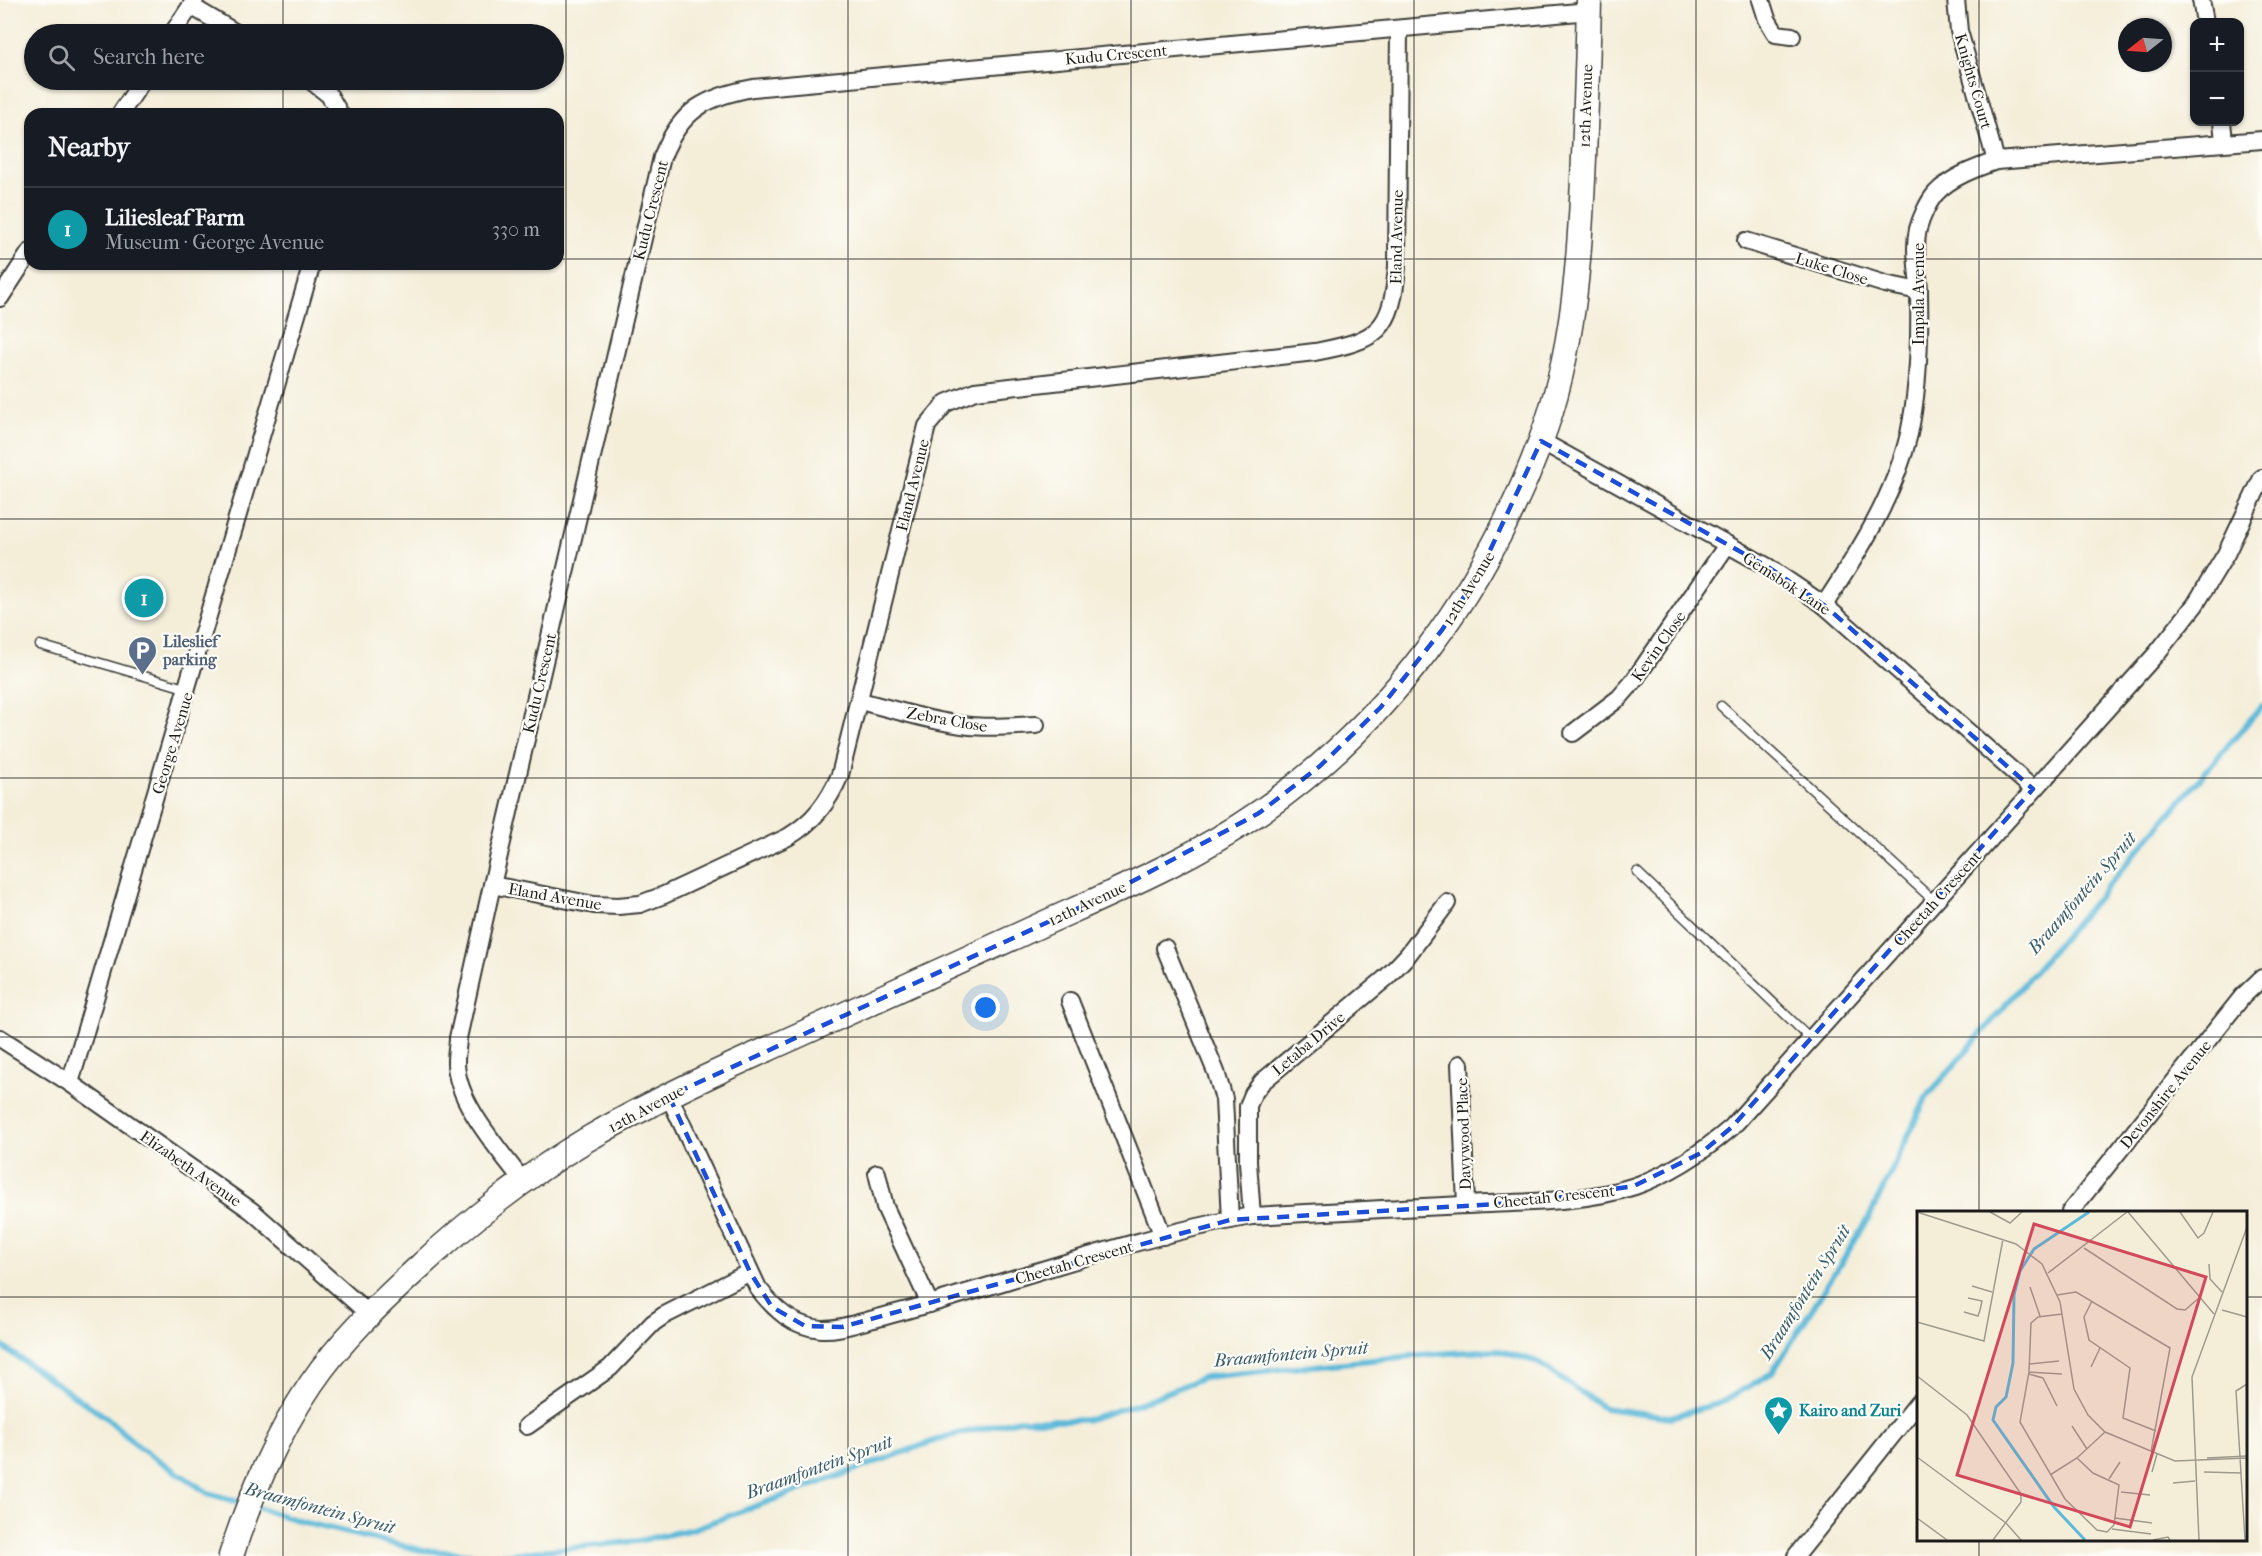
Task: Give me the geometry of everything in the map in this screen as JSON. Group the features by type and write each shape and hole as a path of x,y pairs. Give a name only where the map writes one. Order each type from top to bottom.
{"street":[{"path":"1761,0 1767,19 1776,34 1792,36"},
{"name":"Knights Court","path":"1956,0 1959,31 1996,161"},
{"path":"2201,0 2204,18"},
{"path":"179,24 193,3 223,24"},
{"name":"Kudu Crescent","path":"524,1183 484,1129 459,1082 456,1062 459,1038 492,885 662,157 670,136 682,120 704,103 727,93 753,88 1398,29 1589,5"},
{"name":"12th Avenue","path":"231,1556 241,1524 269,1460 307,1390 329,1359 369,1314 443,1244 524,1183 580,1144 669,1096 1107,895 1196,851 1259,813 1320,766 1381,707 1442,630 1479,574 1509,515 1541,441 1566,351 1578,275 1589,5"},
{"name":"Eland Avenue","path":"492,885 594,905 640,904 664,895 805,827 831,796 840,775 924,434 927,426 946,403 975,391 1332,349 1363,340 1378,330 1389,316 1395,295 1397,266 1398,29"},
{"path":"124,108 136,90"},
{"path":"323,90 329,95 337,108"},
{"path":"2222,126 2224,141"},
{"name":"Impala Avenue","path":"1824,605 1876,521 1892,485 1909,435 1917,387 1918,230 1925,210 1936,193 1953,180 1996,161 2224,141 2262,140"},
{"name":"Luke Close","path":"1746,241 1885,284 1919,291"},
{"path":"0,298 24,261"},
{"name":"George Avenue","path":"70,1083 310,270"},
{"name":"Gemsbok Lane","path":"1541,441 1768,567 1824,605 2033,789"},
{"name":"Cheetah Crescent","path":"669,1096 758,1288 772,1306 788,1319 805,1326 823,1329 842,1327 930,1304 1163,1236 1252,1216 1530,1202 1597,1195 1634,1186 1666,1173 1701,1153 1732,1127 2157,652 2195,605 2226,554 2262,478"},
{"name":"Kevin Close","path":"1573,733 1619,698 1634,682 1727,545"},
{"name":"Zebra Close","path":"860,701 948,723 970,726 994,728 1036,725"},
{"name":"Letaba Drive","path":"1252,1216 1248,1106 1253,1094 1262,1082 1387,977 1407,956 1446,903"},
{"path":"1165,948 1223,1093 1227,1120 1230,1220"},
{"name":"Devonshire Avenue","path":"2071,1211 2243,996 2262,978"},
{"path":"1070,1001 1163,1236"},
{"name":"Elizabeth Avenue","path":"0,1038 70,1083 252,1212 369,1314"},
{"name":"Davywood Place","path":"1460,1064 1466,1205"},
{"path":"877,1173 885,1208 930,1304"},
{"path":"527,1425 610,1368 653,1323 663,1316 750,1272"},
{"path":"1796,1556 1917,1404"}],"lane":[{"path":"40,645 188,689"},
{"path":"1721,706 1934,901"},
{"path":"1637,872 1811,1039"}],"highlighted area":[{"path":"1541,441 1768,567 1824,605 2033,789 1732,1127 1701,1153 1634,1186 1530,1202 1230,1220 842,1327 805,1326 772,1307 750,1272 669,1096 1107,895 1259,813 1320,766 1381,707 1442,630 1479,574"}],"waterway":[{"name":"Braamfontein Spruit","path":"255,1507 306,1523 421,1550 491,1556 638,1541 693,1529 945,1437 1019,1420 1086,1420 1146,1401 1204,1377 1422,1355 1496,1350 1535,1361 1604,1408 1670,1417 1720,1403 1772,1373 1869,1218 1926,1098 2262,706"},
{"name":"Braamfontein Spruit","path":"0,1345 107,1418 140,1448 208,1493 245,1504"}],"place":[{"name":"Liliesleaf Farm","path":"144,598"},
{"name":"Lileslief parking","path":"142,676"},
{"name":"Kairo and Zuri","path":"1778,1436"}]}
